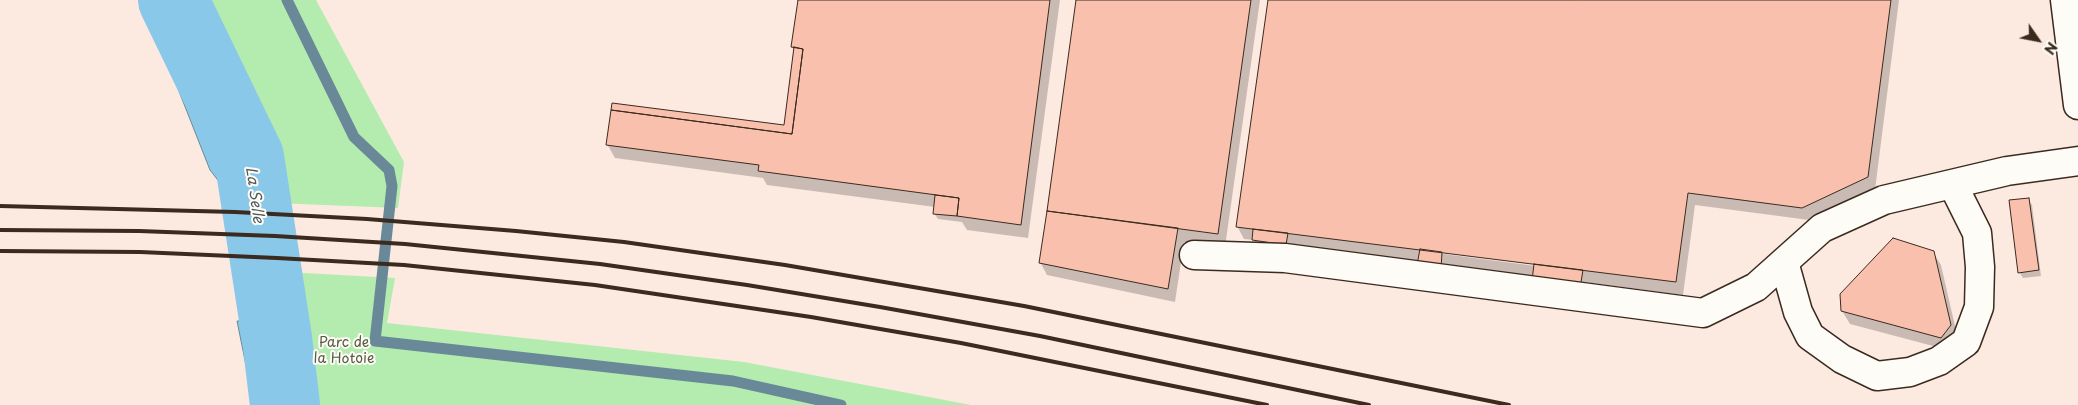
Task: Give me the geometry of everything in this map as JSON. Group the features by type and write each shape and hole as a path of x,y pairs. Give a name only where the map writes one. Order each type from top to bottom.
{"street":[{"path":"2064,0 2078,105"},
{"path":"1194,255 1285,258 1703,313 1756,287 1822,228 1884,200 2007,171 2078,161"},
{"path":"1784,262 1798,312 1810,336 1842,359 1877,376 1910,372 1939,361 1966,342 1979,307 1980,267 1977,233 1953,185"}],"green space":[{"path":"198,0 316,0 404,162 398,208 276,203 281,175"},
{"name":"Parc de la Hotoie","path":"286,272 395,278 387,323 744,362 971,405 303,405 284,320 280,275"}],"water":[{"path":"143,0 198,0 281,175 276,203 234,201 210,170"},
{"path":"284,320 298,405 254,405 237,321"}],"building":[{"path":"798,0 1050,0 1021,225 957,216 959,198 758,171 759,165 606,145 611,110 792,134 803,49 791,47"},
{"path":"1076,0 1251,0 1218,234 1047,211"},
{"path":"1268,0 1891,0 1868,177 1802,208 1688,193 1676,282 1236,227"},
{"path":"794,47 803,49 792,134 611,110 612,103 784,125"},
{"path":"935,195 959,198 957,216 933,214"},
{"path":"2029,198 2039,270 2018,273 2009,200"},
{"path":"1047,211 1178,228 1168,289 1039,263"},
{"path":"1253,229 1288,233 1286,245 1252,240"},
{"path":"1893,238 1934,251 1951,325 1941,338 1841,311 1840,294"},
{"path":"1420,249 1442,252 1441,269 1417,265"},
{"path":"1534,264 1583,270 1580,288 1532,281"}],"waterway":[{"name":"La Selle","path":"173,0 249,157 277,338 285,405"},
{"path":"287,0 354,137 389,170 392,186 375,341 733,381 841,405"}],"railway":[{"path":"0,206 235,212 367,219 624,242 785,265 1024,306 1509,405"},
{"path":"0,230 139,231 275,236 405,244 600,264 747,285 1040,336 1369,405"},
{"path":"0,251 140,252 404,265 595,285 811,317 961,343 1267,405"}]}
